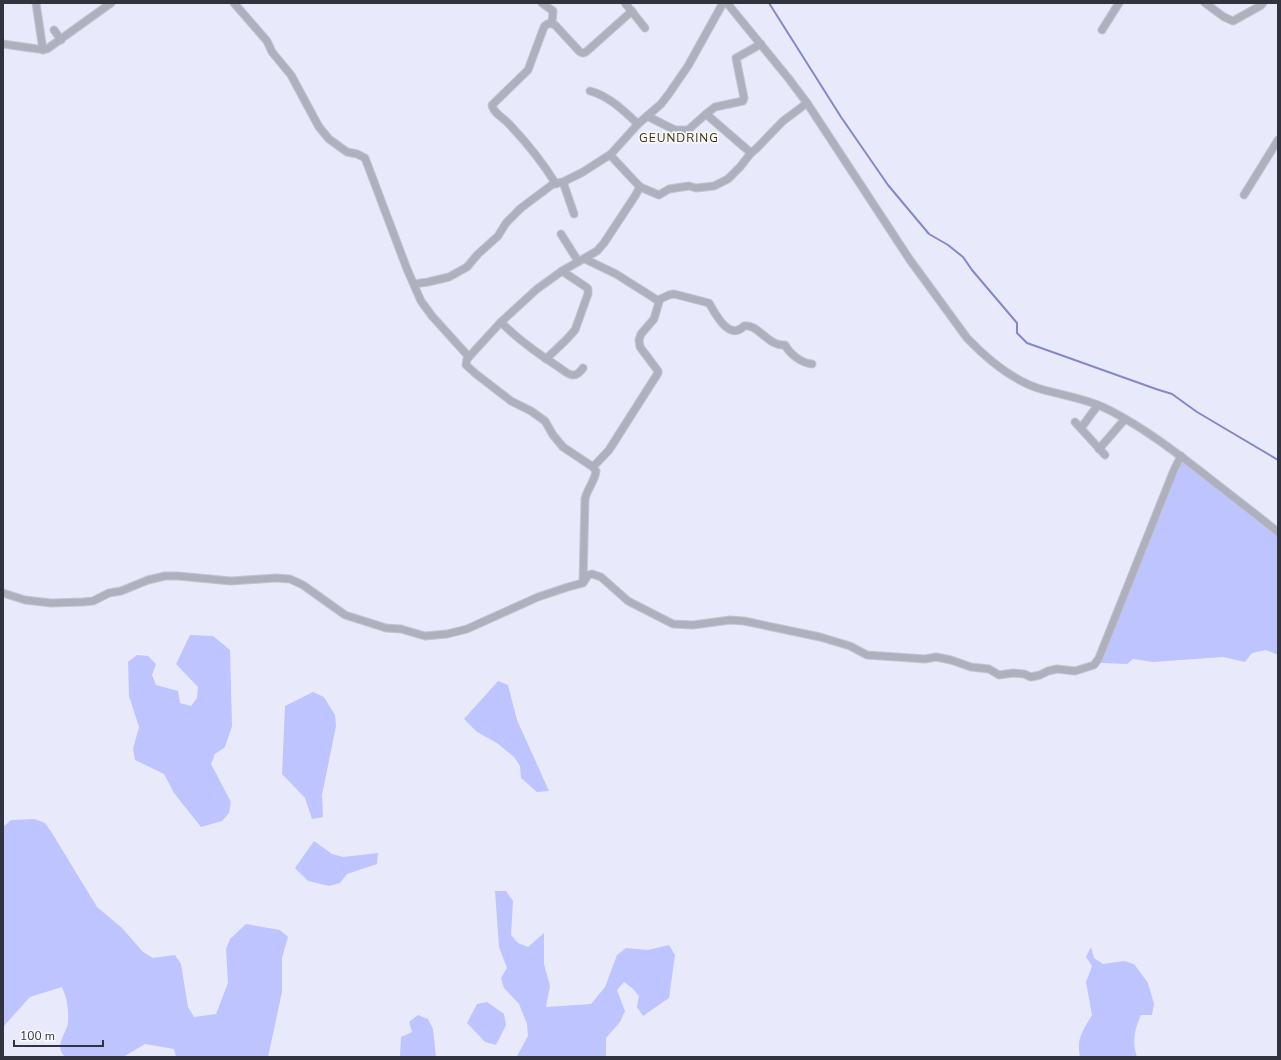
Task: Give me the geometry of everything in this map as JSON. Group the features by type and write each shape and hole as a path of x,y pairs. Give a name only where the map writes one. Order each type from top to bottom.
{"street":[{"path":"36,3 43,50"},
{"path":"3,44 43,50 50,47 111,3"},
{"path":"235,3 267,41 272,52 291,76 319,127 329,139 347,152 365,158 407,269 421,301 469,357"},
{"path":"542,3 553,11 552,23"},
{"path":"625,3 645,28"},
{"path":"414,284 448,277 467,267 478,254 498,236 506,223 520,208 553,184 560,183 583,172 611,154 638,124 661,104 679,80 723,3"},
{"path":"727,3 790,79 807,102 910,260 967,338 977,348 1002,370 1037,388 1098,405 1125,419 1181,456 1278,532"},
{"path":"1102,30 1119,3"},
{"path":"1205,3 1224,17 1233,21 1263,3"},
{"path":"574,214 560,183 523,138 492,107 493,103 528,70 546,24 552,23 561,30 582,53 586,52 632,11"},
{"path":"54,30 60,40"},
{"path":"647,116 676,130 688,130 715,107 743,101 744,98 736,58 761,44"},
{"path":"590,91 606,97 638,124"},
{"path":"611,154 640,188 659,195 669,189 689,186 696,188 714,186 728,179 783,120 807,102"},
{"path":"706,114 751,153"},
{"path":"1244,195 1278,140"},
{"path":"583,583 585,499 586,492 596,470 563,447 553,435 545,421 532,411 511,401 476,374 466,365 466,361 501,322 537,290 562,270 597,251 604,243 640,188"},
{"path":"561,234 581,260 616,274 658,300"},
{"path":"546,359 575,330 588,294 588,289 586,286 562,270"},
{"path":"658,300 674,294 709,303 720,323 726,327 737,331 744,326 749,326 774,344 779,346 785,345 794,355 812,364"},
{"path":"593,467 609,450 658,374 658,371 640,347 639,340 654,319 659,302 658,300"},
{"path":"501,322 528,346 573,375 577,374 583,368"},
{"path":"1081,428 1098,405"},
{"path":"1099,449 1125,419"},
{"path":"1075,422 1105,455"},
{"path":"3,593 25,600 83,602 93,601 109,593 121,591 148,580 165,576 231,581 276,578 290,580 303,585 345,615 386,628 401,629 424,636 447,634 466,629 538,597 568,586 583,583 588,575 592,574 602,577 628,601 673,624 693,625 730,620 744,621 820,637 850,646 867,655 925,659 936,657 952,660 971,667 989,669 999,675 1013,673 1024,674 1031,677 1057,669 1075,671 1094,665 1099,658 1174,470 1181,456"}],"shaded area":[{"path":"1179,455 1278,534 1278,655 1266,650 1252,653 1245,662 1223,657 1153,662 1133,659 1127,664 1101,663 1099,660"},
{"path":"190,635 213,636 230,650 232,726 225,747 215,754 211,764 231,802 229,813 222,821 201,827 174,793 164,774 135,760 133,749 139,727 129,696 128,662 137,655 148,656 156,664 152,675 156,685 178,691 180,703 191,706 197,698 198,687 176,664"},
{"path":"498,681 508,685 517,720 549,791 537,792 521,778 520,766 514,757 497,743 477,732 464,719"},
{"path":"313,692 324,697 335,715 336,726 322,795 323,817 312,819 305,798 282,774 285,706"},
{"path":"35,819 45,823 97,907 122,928 143,952 153,958 175,955 181,964 188,1007 194,1017 216,1014 228,983 226,949 230,939 246,924 280,930 288,937 282,958 282,992 268,1057 176,1057 174,1049 145,1044 123,1057 65,1057 60,1048 60,1044 67,1026 68,1013 62,987 30,997 3,1027 3,827 11,820"},
{"path":"314,841 332,854 343,857 378,853 377,864 347,874 340,883 329,886 308,881 295,868"},
{"path":"495,891 506,891 513,901 511,935 518,943 528,947 544,933 544,964 550,986 546,1007 591,1004 605,987 617,955 626,948 648,950 669,945 675,955 669,998 643,1016 637,1007 639,996 624,982 617,990 625,1011 620,1022 606,1038 606,1057 518,1057 517,1056 528,1036 527,1024 519,1004 504,988 501,978 507,968 499,947"},
{"path":"1091,947 1094,958 1103,964 1124,961 1134,964 1148,983 1154,1004 1152,1015 1141,1015 1137,1026 1134,1041 1137,1057 1080,1057 1079,1045 1081,1035 1092,1015 1086,982 1092,966 1086,957"},
{"path":"487,1002 504,1014 506,1025 496,1045 485,1042 467,1023 477,1004"},
{"path":"418,1015 428,1019 433,1029 436,1057 400,1057 401,1037 412,1032 409,1022"}],"waterway":[{"path":"769,3 841,117 888,185 929,234 948,245 963,257 972,270 1017,323 1017,333 1027,343 1172,394 1197,412 1278,460"}],"district":[{"name":"GEUNDRING","path":"679,138"}]}
